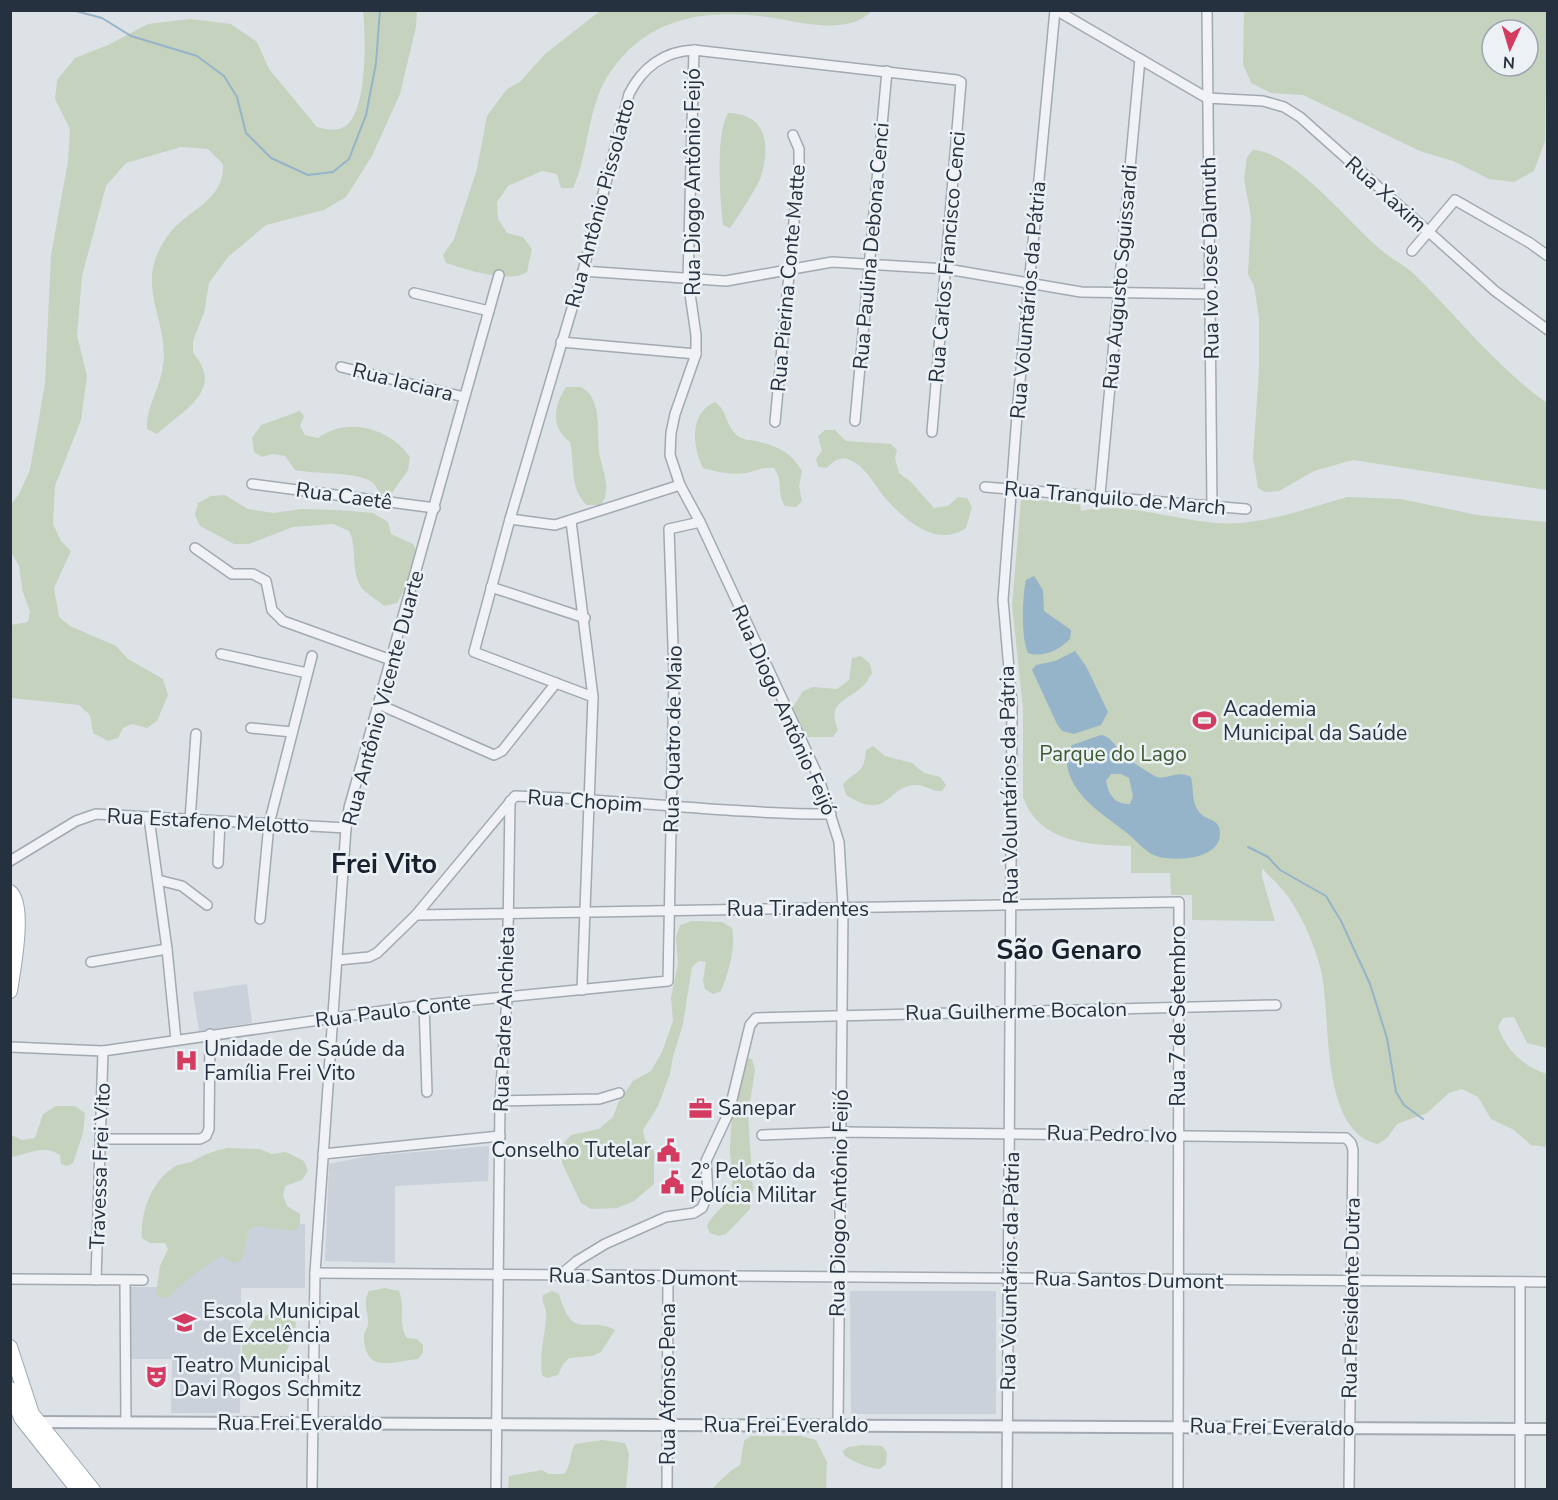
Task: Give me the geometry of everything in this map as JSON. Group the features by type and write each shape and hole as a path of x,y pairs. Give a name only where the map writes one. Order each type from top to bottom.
{"main road":[{"path":"10,991 14,950 13,901"},
{"path":"10,933 14,950"},
{"path":"10,1347 32,1423 78,1490"},
{"path":"10,1389 21,1418 32,1423 93,1490"}],"street":[{"path":"1056,10 1207,98"},
{"name":"Rua Voluntários da Pátria","path":"1007,1490 1012,704 1003,600 1056,10"},
{"name":"Rua Ivo José Dalmuth","path":"1207,10 1212,506"},
{"name":"Rua Antônio Pissolatto","path":"556,683 474,652 510,519 583,271 630,94 639,75 667,55 681,50 694,50 887,70 961,82"},
{"name":"Rua Diogo Antônio Feijó","path":"694,50 688,280 696,335 696,354 671,433 670,455 680,484 700,522 818,776 839,842 843,909 838,1425"},
{"name":"Rua Augusto Sguissardi","path":"1100,495 1140,59"},
{"name":"Rua Paulina Debona Cenci","path":"855,421 887,70"},
{"name":"Rua Carlos Francisco Cenci","path":"932,432 961,82"},
{"name":"Rua Xaxim","path":"1207,98 1263,101 1284,107 1300,117 1495,291 1548,330"},
{"name":"Rua Pierina Conte Matte","path":"775,422 799,169 799,149 793,135"},
{"path":"1412,251 1455,200 1530,243 1548,256"},
{"path":"583,271 726,281 832,262 947,269 1030,284 1117,294 1211,294"},
{"name":"Rua Antônio Vicente Duarte","path":"312,1490 315,1273 338,960 345,828 499,275"},
{"path":"414,293 489,310"},
{"path":"561,342 696,354"},
{"name":"Rua Iaciara","path":"341,367 464,397"},
{"name":"Rua Caetê","path":"252,484 435,508"},
{"path":"510,519 537,525 555,525 680,484"},
{"name":"Rua Tranquilo de March","path":"985,487 1246,509"},
{"path":"571,521 585,618 593,697 582,990"},
{"name":"Rua Quatro de Maio","path":"668,981 674,675 669,529 700,522"},
{"path":"195,548 232,573 253,574 266,581 272,610 283,621 391,660"},
{"path":"491,587 585,618"},
{"path":"221,654 307,673"},
{"path":"260,919 269,824 312,656"},
{"path":"378,704 494,755 502,751 556,683 593,697"},
{"path":"251,728 292,732"},
{"path":"190,820 196,734"},
{"name":"Rua Chopim","path":"338,960 369,957 377,953 416,915 515,796 589,798 672,807 780,814 831,814"},
{"name":"Rua Padre Anchieta","path":"496,1490 500,1101 507,999 510,801"},
{"name":"Rua Estafeno Melotto","path":"10,861 76,820 96,814 345,828"},
{"path":"149,818 167,949 176,1040"},
{"path":"218,863 220,822"},
{"path":"158,880 182,886 207,906"},
{"name":"Rua Tiradentes","path":"416,915 1012,907 1179,902"},
{"name":"Rua 7 de Setembro","path":"1178,1490 1179,902"},
{"path":"91,962 167,949"},
{"name":"Rua Paulo Conte","path":"10,1047 103,1051 424,1005 507,999 668,981"},
{"path":"424,1005 427,1092"},
{"name":"Rua Guilherme Bocalon","path":"560,1276 577,1260 605,1244 666,1218 694,1213 702,1208 708,1194 706,1161 729,1112 750,1024 756,1018 1276,1005"},
{"path":"102,1139 200,1140 206,1136 209,1129 210,1035"},
{"name":"Travessa Frei Vito","path":"96,1280 103,1051"},
{"path":"500,1101 599,1099 619,1093"},
{"name":"Rua Pedro Ivo","path":"762,1135 840,1132 1011,1132 1340,1136 1351,1143"},
{"path":"323,1154 500,1136"},
{"name":"Rua Presidente Dutra","path":"1349,1490 1351,1143"},
{"name":"Rua Santos Dumont","path":"315,1273 838,1280 1548,1282"},
{"name":"Rua Afonso Pena","path":"667,1490 668,1278"},
{"path":"10,1280 143,1280"},
{"path":"125,1281 126,1422"},
{"path":"1520,1282 1520,1490"},
{"name":"Rua Frei Everaldo","path":"32,1423 1008,1425 1548,1429"}],"shaded area":[{"path":"247,984 252,1023 199,1031 193,992"},
{"path":"489,1146 488,1181 395,1186 395,1263 325,1261 329,1164 368,1156"},
{"name":"Escola Municipal de Excelência","path":"243,1224 305,1224 305,1288 241,1288 240,1413 171,1413 172,1359 130,1359 130,1287 159,1287"},
{"path":"850,1291 996,1291 996,1414 851,1414"}],"green space":[{"path":"363,11 417,11 416,27 400,94 372,156 346,197 324,210 266,225 228,257 209,283 204,313 193,341 193,353 202,366 205,378 203,389 188,408 157,434 147,429 148,414 160,379 164,353 152,287 153,271 158,253 169,234 204,204 218,187 223,164 208,149 181,147 126,163 106,186 82,276 77,335 87,376 81,420 55,486 53,524 61,541 71,551 54,588 59,617 70,626 116,646 128,659 163,679 168,695 157,721 147,728 132,724 123,728 118,738 108,741 93,733 90,715 79,705 11,698 11,625 28,622 30,611 23,593 19,566 11,552 11,505 30,470 45,383 51,255 68,161 70,129 55,99 57,80 75,58 108,45 148,24 190,19 231,24 257,42 269,69 317,127 337,129 348,124 359,103 365,53"},
{"path":"600,11 872,11 861,19 835,25 722,14 700,16 661,28 626,53 603,84 593,113 579,174 573,188 561,188 557,174 542,171 508,186 497,202 498,219 507,233 523,237 532,249 527,272 519,275 499,276 475,272 446,263 443,255 454,239 477,169 487,116 507,89 520,82 545,54"},
{"path":"1244,11 1547,11 1545,141 1534,171 1514,182 1489,179 1453,161 1420,151 1303,95 1271,93 1251,83 1243,64"},
{"path":"728,113 751,119 759,126 765,144 760,179 730,228 723,225 720,168 721,136"},
{"path":"1253,150 1268,154 1303,175 1380,249 1413,273 1494,358 1547,403 1547,490 1353,460 1314,471 1279,491 1265,492 1258,488 1253,458 1259,369 1259,317 1254,286 1248,274 1251,217 1244,179 1247,157"},
{"path":"566,387 581,387 589,393 596,409 599,451 606,485 601,505 587,505 577,492 570,442 559,430 556,416"},
{"path":"715,402 738,436 777,448 788,454 798,464 802,471 799,486 802,501 796,507 785,506 774,468 735,474 703,468 697,450 695,431 701,414"},
{"path":"300,411 304,416 300,426 305,435 318,438 329,431 342,428 367,428 380,432 401,447 410,457 408,470 392,493 380,494 373,483 357,476 295,470 285,456 273,454 262,457 254,452 252,438 261,425"},
{"path":"825,430 835,430 846,441 891,444 897,450 895,458 899,473 911,482 934,508 948,506 958,497 967,498 972,507 966,528 944,535 933,533 912,523 886,499 864,470 847,459 833,462 827,468 818,467 816,459 822,451 818,436"},
{"path":"225,495 248,509 274,513 301,509 373,513 388,522 391,534 413,544 417,553 397,603 384,606 361,587 356,573 352,538 349,531 333,524 293,527 249,544 234,544 200,526 195,515 198,503 211,496"},
{"name":"Parque do Lago","path":"1347,497 1401,499 1477,515 1547,522 1547,1048 1527,1043 1514,1017 1503,1018 1498,1027 1511,1050 1523,1062 1547,1074 1547,1147 1531,1145 1514,1130 1491,1119 1478,1097 1462,1089 1449,1093 1427,1113 1397,1124 1387,1138 1378,1144 1359,1135 1346,1119 1337,1097 1328,1045 1325,995 1319,962 1304,923 1282,888 1262,868 1262,877 1275,921 1192,920 1192,895 1171,895 1170,873 1131,873 1131,846 1083,842 1053,832 1041,824 1023,797 1023,709 1012,605 1021,499 1080,503 1081,511 1120,509 1201,521 1240,523 1294,513"},
{"path":"861,656 870,664 872,673 864,685 837,707 835,720 838,730 833,737 806,737 795,720 792,709 803,691 813,687 837,689 849,680 852,658"},
{"path":"873,746 885,756 912,763 924,773 940,777 946,785 942,791 918,785 905,787 886,801 871,805 846,795 843,784 862,767 866,750"},
{"path":"692,921 722,922 732,928 732,951 721,991 713,994 705,989 703,980 706,962 699,961 692,967 683,1024 670,1074 658,1106 643,1130 645,1140 654,1151 654,1184 634,1201 617,1208 591,1209 581,1203 562,1163 562,1145 571,1135 599,1129 613,1117 618,1103 633,1081 651,1071 662,1052 673,1021 671,998 678,963 676,937 680,925"},
{"path":"748,1058 752,1059 755,1070 748,1115 753,1190 750,1209 726,1234 719,1236 710,1233 707,1226 725,1204 732,1188 730,1150 732,1116 739,1077"},
{"path":"56,1106 75,1106 85,1113 83,1133 73,1163 67,1166 61,1164 60,1155 48,1150 11,1157 11,1135 22,1140 35,1138 43,1114"},
{"path":"227,1148 259,1149 272,1154 286,1152 304,1161 308,1171 302,1180 285,1186 283,1195 287,1206 300,1214 300,1224 295,1231 255,1226 248,1232 242,1260 232,1263 223,1256 218,1258 177,1288 168,1298 160,1298 156,1293 160,1266 168,1249 165,1243 150,1243 142,1238 143,1218 149,1198 160,1179 176,1166"},
{"path":"385,1288 399,1291 404,1332 407,1338 417,1339 423,1345 423,1353 418,1359 382,1363 369,1357 364,1337 368,1324 367,1295 369,1291"},
{"path":"552,1291 559,1294 564,1309 575,1323 605,1326 615,1330 601,1352 592,1356 569,1358 558,1375 547,1378 542,1375 541,1366 546,1313 543,1295"},
{"path":"274,1314 296,1322 282,1367 275,1372 248,1371 242,1365 242,1338 256,1317"},
{"path":"751,1436 801,1436 816,1440 827,1462 826,1489 712,1489 740,1465 744,1441"},
{"path":"602,1440 625,1443 629,1454 626,1489 508,1489 509,1476 542,1470 549,1474 564,1474 575,1444"},
{"path":"882,1446 887,1452 886,1464 880,1469 866,1466 844,1455 843,1451 848,1447"}],"water":[{"path":"1034,576 1043,590 1044,611 1071,630 1070,639 1066,643 1056,650 1040,654 1028,653 1023,628 1026,580"},
{"path":"1075,651 1086,666 1108,712 1101,725 1074,734 1062,731 1057,724 1032,670 1036,665 1055,661"},
{"path":"1101,735 1105,736 1128,759 1155,776 1163,778 1180,774 1191,777 1196,808 1202,815 1218,825 1220,833 1218,842 1213,849 1195,857 1164,858 1148,852 1095,809 1078,790 1067,768 1066,754 1072,745","holes":["1111,774 1121,774 1129,778 1133,796 1130,804 1117,801 1107,786 1106,781"]}],"waterway":[{"path":"72,10 102,18 131,36 197,56 224,76 237,97 246,133 271,158 308,175 333,172 349,159 366,115 376,63 380,10"},
{"path":"1248,847 1268,857 1280,870 1326,896 1341,921 1370,984 1387,1038 1396,1092 1404,1105 1423,1119"}],"place":[{"name":"Academia Municipal da Saúde","path":"1205,721"},
{"name":"Unidade de Saúde da Família Frei Vito","path":"186,1061"},
{"name":"Sanepar","path":"700,1108"},
{"name":"Conselho Tutelar","path":"669,1150"},
{"name":"2º Pelotão da Polícia Militar","path":"672,1183"},
{"name":"Escola Municipal de Excelência","path":"185,1323"},
{"name":"Teatro Municipal Davi Rogos Schmitz","path":"156,1377"}],"district":[{"name":"Frei Vito","path":"384,864"},
{"name":"São Genaro","path":"1069,950"}]}
